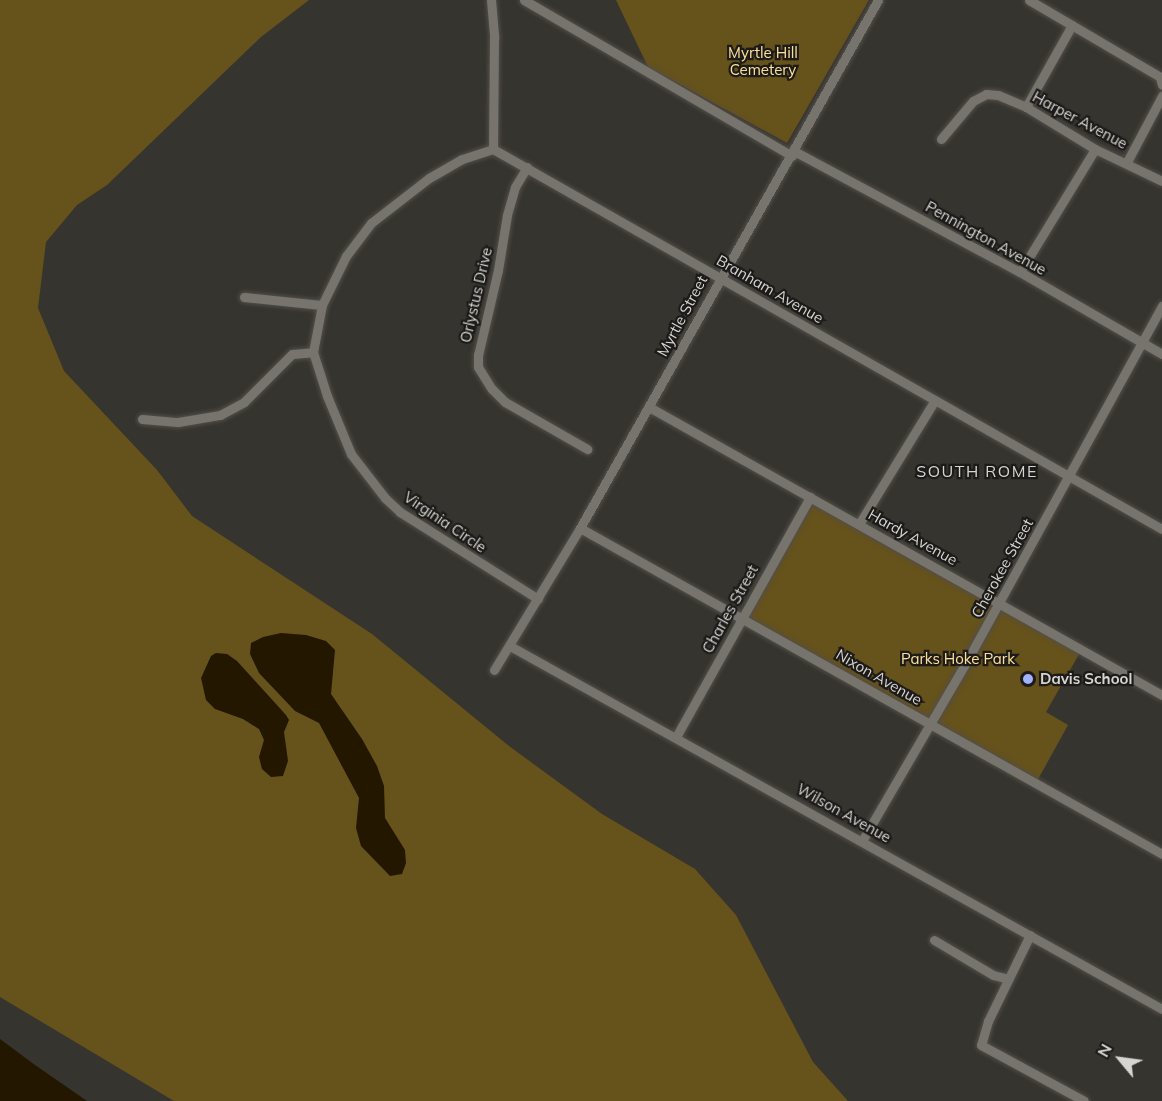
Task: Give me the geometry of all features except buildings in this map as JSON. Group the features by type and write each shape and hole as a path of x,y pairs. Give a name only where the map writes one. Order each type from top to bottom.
{"street":[{"path":"491,0 494,38 493,148"},
{"name":"Pennington Avenue","path":"524,0 793,154 1020,272 1162,354"},
{"name":"Myrtle Street","path":"494,670 650,407 719,278 793,154 878,0"},
{"path":"1029,0 1160,77 1162,85"},
{"path":"1026,107 1072,25"},
{"name":"Harper Avenue","path":"941,139 973,101 986,94 998,95 1026,107 1095,149 1127,162 1162,181"},
{"path":"1127,162 1162,96"},
{"name":"Branham Avenue","path":"493,148 1162,529"},
{"name":"Virginia Circle","path":"493,148 462,159 429,178 371,223 346,256 322,305 313,352 327,396 351,454 385,498 400,512 538,599"},
{"path":"1020,272 1095,149"},
{"name":"Orlystus Drive","path":"527,166 515,187 507,215 498,270 477,355 478,367 492,389 505,402 587,449"},
{"path":"244,297 322,305"},
{"name":"Cherokee Street","path":"862,841 931,724 1070,477 1162,306"},
{"path":"142,419 178,422 220,415 251,396 292,354 313,352"},
{"path":"859,524 935,400"},
{"name":"Hardy Avenue","path":"650,407 1162,695"},
{"name":"Charles Street","path":"676,737 810,497"},
{"name":"Nixon Avenue","path":"580,528 743,616 1162,854"},
{"name":"Wilson Avenue","path":"510,646 1162,1009"},
{"path":"1030,935 988,1021 981,1045 1084,1101"},
{"path":"934,940 993,975 1009,979"}],"green space":[{"path":"0,0 309,0 261,37 107,185 77,205 46,242 38,308 64,371 157,470 192,516 372,634 509,746 602,814 695,869 736,915 813,1062 848,1101 174,1101 0,997"},
{"name":"Myrtle Hill Cemetery","path":"616,0 869,0 787,143 648,67"},
{"name":"Parks Hoke Park","path":"810,497 1082,649 1046,712 1068,725 1036,783 743,617"}],"shaded area":[{"path":"281,633 306,635 326,641 335,650 331,694 362,739 377,766 384,786 385,818 405,850 406,863 402,874 390,876 361,846 356,828 359,798 319,723 295,711 259,673 250,654 251,643 263,637"},
{"path":"216,653 227,654 237,661 289,720 284,732 288,761 283,776 271,777 262,769 259,757 264,740 259,729 243,719 215,709 206,700 201,678 211,656"},
{"path":"0,1039 35,1065 87,1101 0,1101"}],"place":[{"name":"Davis School","path":"1028,679"}],"district":[{"name":"SOUTH ROME","path":"977,471"}]}
